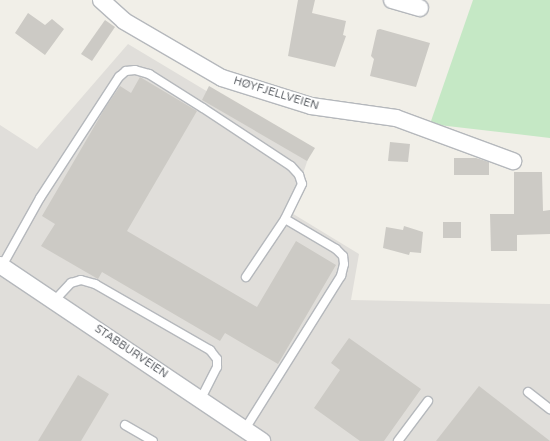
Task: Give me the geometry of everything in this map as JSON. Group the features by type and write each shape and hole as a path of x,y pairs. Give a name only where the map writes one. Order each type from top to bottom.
{"street":[{"name":"HØYFJELLVEIEN","path":"102,0 124,21 222,78 310,106 396,118 513,161"},
{"path":"392,0 420,8"},
{"name":"STABBURVEIEN","path":"1,265 201,400 251,436"}],"lane":[{"path":"1,265 40,198 119,77 126,71 135,70 149,74 291,166 302,184 285,219 246,277"},
{"path":"251,436 341,276 344,264 343,256 336,249 285,219"},
{"path":"54,300 71,283 81,280 95,284 210,350 217,359 217,367 201,400"},
{"path":"528,392 550,409"},
{"path":"398,441 428,401"},
{"path":"125,425 153,441"}],"shaded area":[{"path":"128,44 310,153 290,212 359,254 351,300 550,304 550,441 0,441 0,125 37,149"}],"green space":[{"path":"473,0 550,0 550,138 430,124"}],"building":[{"path":"298,0 315,0 312,13 346,21 343,35 346,36 335,67 288,56"},
{"path":"28,13 45,25 52,19 64,29 45,55 15,33"},
{"path":"105,20 115,27 92,61 81,54"},
{"path":"380,29 430,43 416,87 370,76 374,59 371,56 377,30"},
{"path":"140,77 197,111 127,231 257,307 296,241 336,265 278,364 225,333 220,341 102,272 98,279 41,246 55,224 42,216 105,108 120,86 131,93"},
{"path":"209,86 315,148 307,161 202,100"},
{"path":"390,142 410,144 408,162 388,161"},
{"path":"454,158 476,158 489,162 489,175 454,175"},
{"path":"514,172 542,172 543,211 550,210 550,234 517,235 517,251 491,251 490,214 514,214"},
{"path":"443,222 461,222 461,238 443,238"},
{"path":"404,226 423,232 421,253 410,252 409,255 383,248 386,227 403,230"},
{"path":"349,338 421,389 384,441 360,441 314,408 340,370 331,363"},
{"path":"78,375 109,394 81,441 38,441"},
{"path":"479,386 550,441 436,441"}]}
